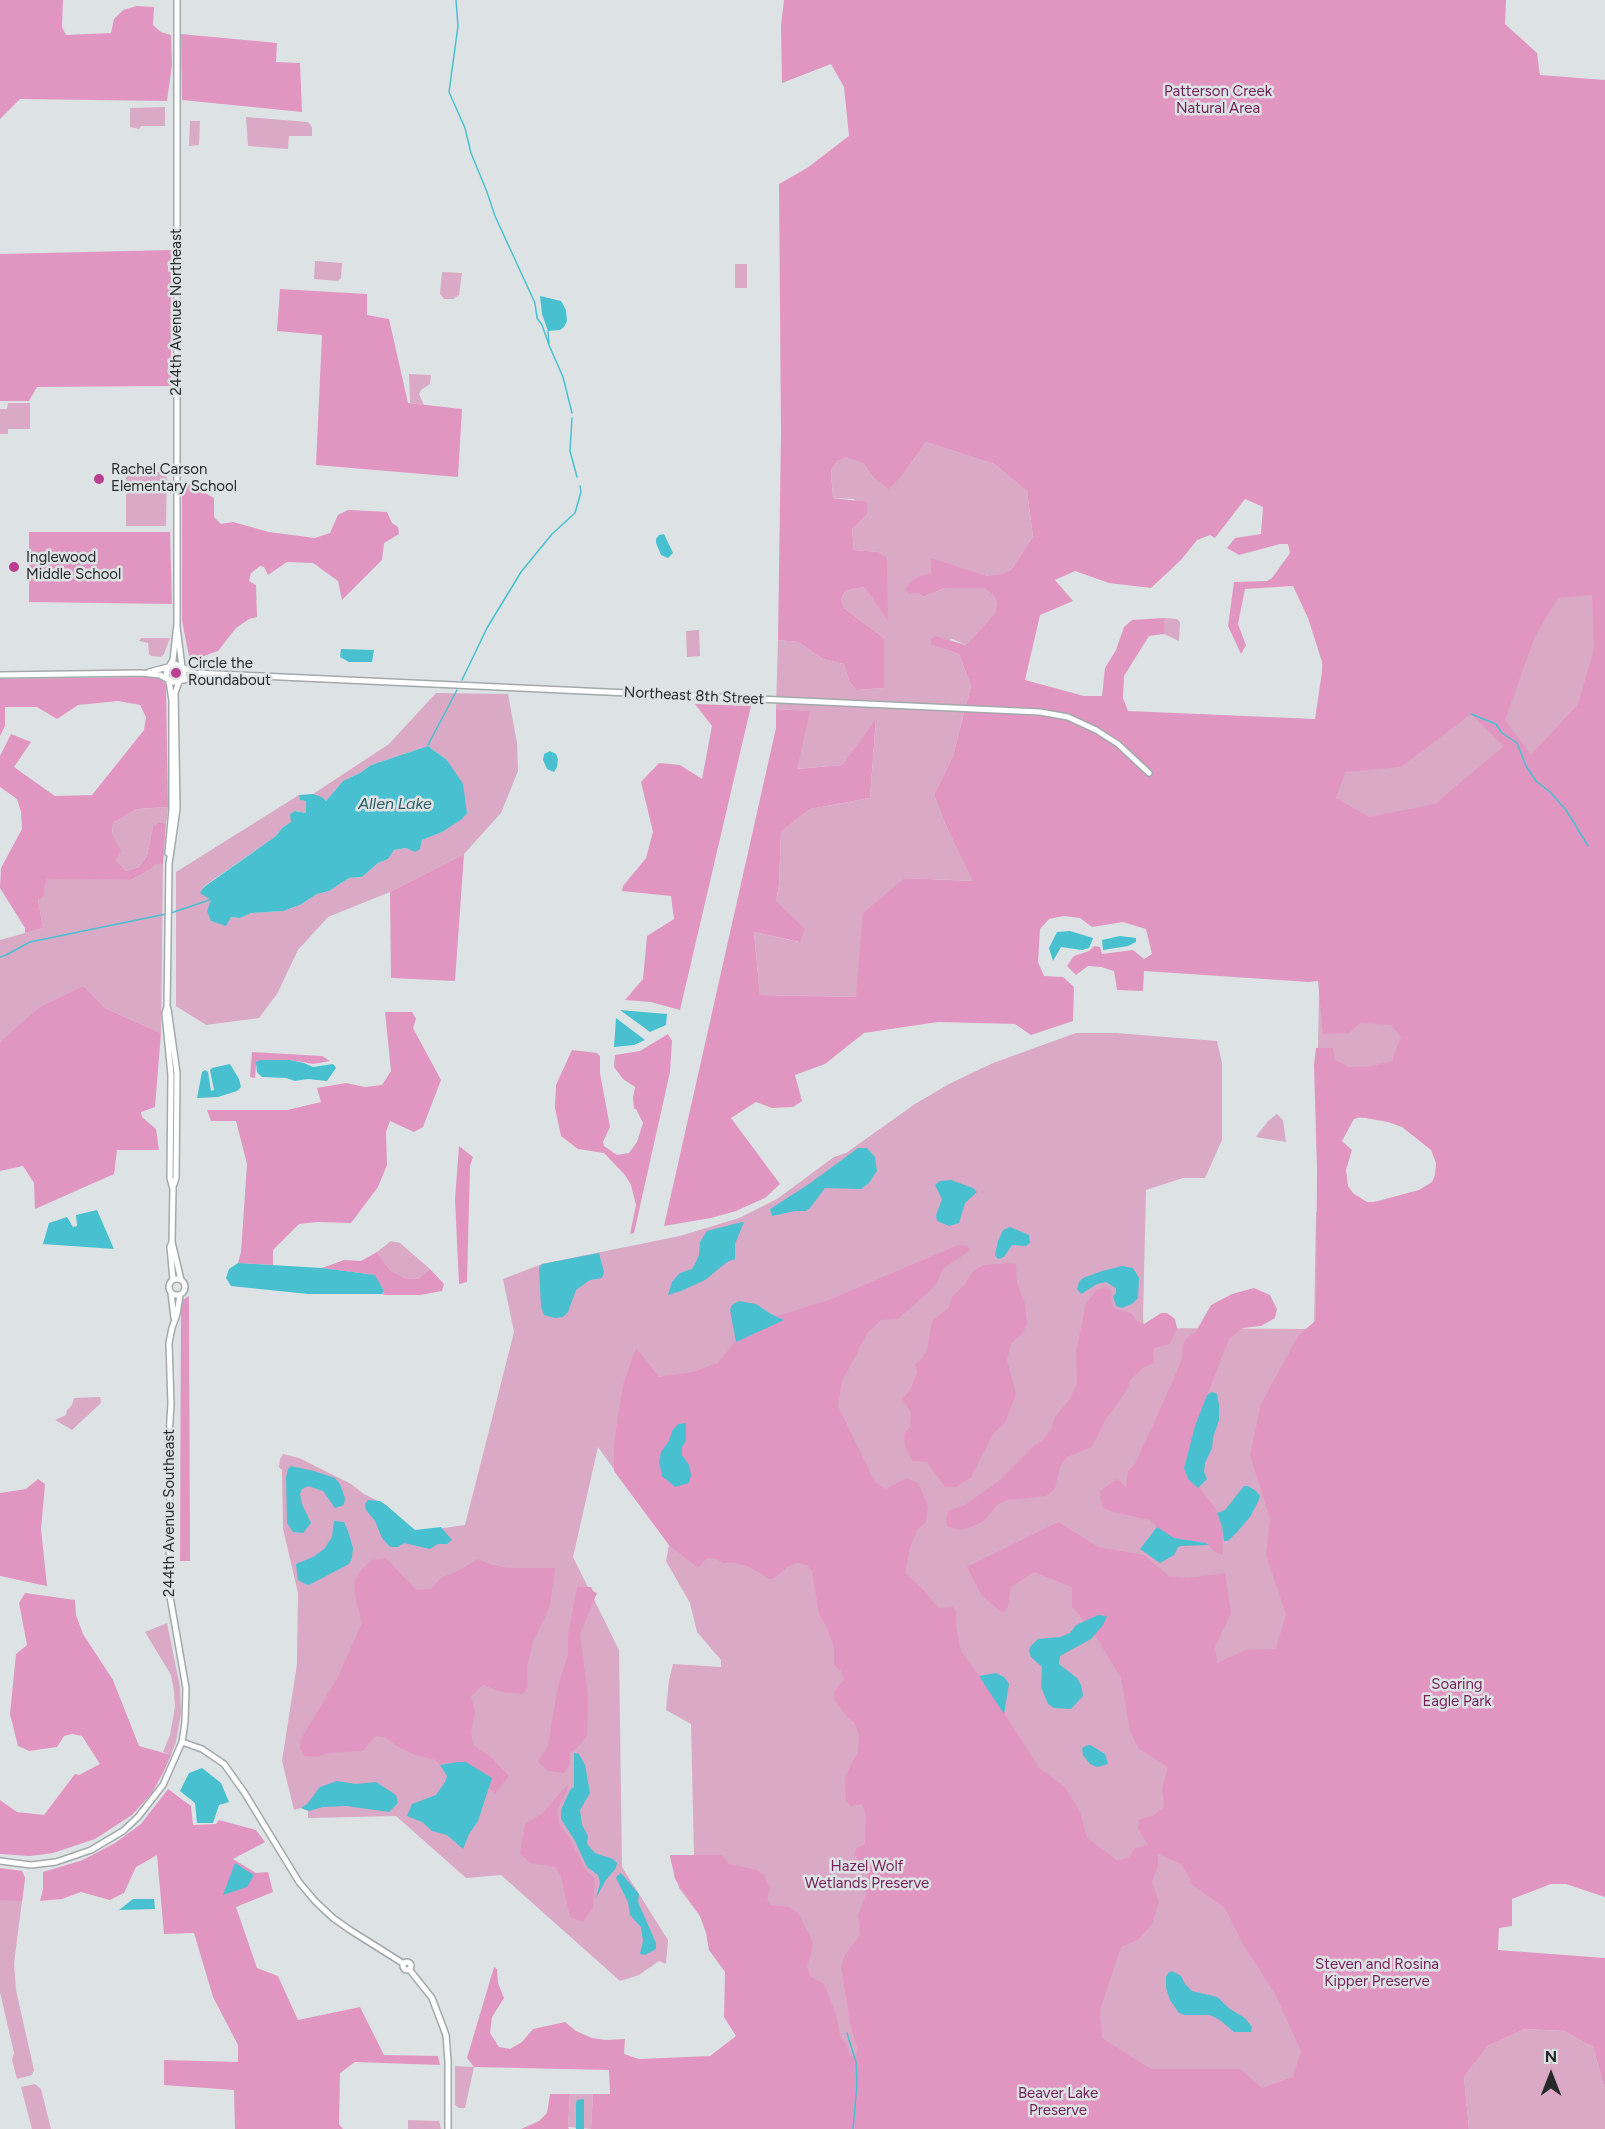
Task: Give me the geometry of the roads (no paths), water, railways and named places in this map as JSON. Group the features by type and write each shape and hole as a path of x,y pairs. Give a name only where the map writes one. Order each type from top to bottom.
{"street":[{"name":"244th Avenue Northeast","path":"169,666 173,660 177,624 177,0"},
{"name":"244th Avenue Northeast","path":"177,624 183,668"},
{"path":"141,673 175,664 183,668 185,675 175,693 173,822 169,867 165,1023 173,1059 170,1178 173,1189 172,1242 185,1289 180,1295 171,1293 168,1287 173,1280 170,1247 172,1242"},
{"path":"169,666 166,672 172,700 173,822"},
{"name":"Northeast 8th Street","path":"183,668 195,673 1040,712 1068,717 1096,730 1118,744 1149,772"},
{"path":"0,675 141,673 181,681"},
{"name":"Northeast 8th Street","path":"181,681 220,674"},
{"path":"173,1280 182,1280"},
{"name":"244th Avenue Southeast","path":"171,1293 174,1320"},
{"name":"244th Avenue Southeast","path":"0,1862 31,1865 56,1862 92,1850 113,1837 138,1817 153,1800 168,1777 182,1742 186,1688 169,1591 169,1343 180,1295"},
{"path":"182,1742 202,1749 224,1764 244,1792 299,1882 315,1901 333,1918 404,1964 410,1963 409,1969 432,1998 446,2035 448,2129"}],"water":[{"path":"540,296 561,301 566,310 567,321 560,330 548,331 542,314"},
{"path":"664,534 673,553 668,558 661,555 656,543 659,535"},
{"path":"341,649 374,650 372,662 349,662 340,657"},
{"name":"Allen Lake","path":"428,746 447,760 463,784 467,813 462,819 442,832 422,840 420,849 415,852 406,848 394,850 388,859 378,863 362,877 349,878 300,905 283,911 251,913 240,918 231,917 226,926 211,921 207,911 211,900 200,893 204,887 276,836 291,822 290,814 295,811 306,813 306,801 300,800 299,795 313,794 326,801 343,781 371,765"},
{"path":"550,751 556,754 558,759 554,772 547,769 543,760 544,754"},
{"path":"1070,931 1093,938 1089,948 1082,950 1061,947 1053,961 1049,948 1057,932"},
{"path":"1120,936 1136,938 1136,942 1128,946 1103,950 1102,940"},
{"path":"620,1010 667,1014 666,1025 650,1032"},
{"path":"616,1018 645,1040 634,1045 614,1047"},
{"path":"290,1060 313,1067 333,1064 336,1068 327,1081 308,1079 295,1081 286,1078 262,1077 257,1072 256,1062"},
{"path":"230,1064 241,1087 237,1091 218,1097 197,1098 202,1072 205,1070 208,1072 211,1091 214,1090 210,1070"},
{"path":"858,1148 867,1148 875,1157 877,1171 869,1183 861,1189 825,1188 806,1211 772,1216 770,1209"},
{"path":"951,1180 973,1188 977,1192 965,1203 959,1223 949,1226 937,1221 936,1215 942,1199 935,1185 940,1181"},
{"path":"97,1210 114,1249 43,1244 49,1223 67,1217 73,1227 77,1226 76,1215"},
{"path":"744,1222 735,1244 735,1259 727,1262 705,1280 668,1295 672,1282 680,1273 692,1269 699,1255 700,1242 707,1231"},
{"path":"1010,1227 1029,1235 1030,1243 1026,1246 1012,1245 1004,1257 998,1259 995,1255 998,1241 1003,1230"},
{"path":"599,1253 604,1272 602,1278 590,1280 576,1290 568,1312 563,1317 555,1318 544,1315 541,1306 539,1268 542,1264"},
{"path":"238,1263 322,1268 375,1275 384,1291 382,1294 308,1294 231,1286 226,1278 229,1269"},
{"path":"1122,1266 1133,1268 1139,1278 1138,1298 1132,1304 1122,1308 1116,1306 1113,1296 1116,1288 1106,1282 1097,1284 1081,1294 1077,1289 1083,1278"},
{"path":"739,1301 756,1304 784,1320 736,1342 730,1310 732,1305"},
{"path":"1212,1392 1217,1394 1219,1420 1212,1448 1205,1463 1204,1472 1207,1479 1198,1488 1188,1479 1184,1468 1195,1426 1207,1395"},
{"path":"686,1423 686,1441 682,1447 682,1455 689,1465 691,1475 689,1483 675,1487 662,1476 659,1462 661,1452 669,1441 672,1431 678,1424"},
{"path":"291,1466 335,1478 345,1498 344,1505 335,1508 323,1491 308,1486 302,1489 300,1494 302,1504 311,1523 303,1533 293,1532 287,1523 286,1477"},
{"path":"1244,1486 1256,1491 1260,1496 1258,1502 1250,1517 1238,1531 1228,1541 1224,1541 1217,1513 1225,1510"},
{"path":"368,1500 380,1501 415,1530 441,1527 452,1540 447,1544 438,1544 430,1549 404,1543 398,1547 390,1547 382,1538 375,1521 366,1510 365,1504"},
{"path":"334,1521 344,1522 353,1548 352,1558 349,1564 309,1585 305,1584 298,1580 296,1564 313,1557 324,1549 332,1537"},
{"path":"1157,1527 1174,1538 1209,1545 1178,1547 1174,1555 1160,1563 1140,1549"},
{"path":"1098,1615 1107,1616 1103,1625 1091,1639 1060,1656 1059,1664 1077,1678 1083,1696 1071,1709 1054,1708 1048,1704 1041,1687 1042,1667 1031,1657 1030,1647 1038,1639 1060,1637 1070,1633 1076,1625"},
{"path":"996,1673 1004,1677 1009,1684 1004,1714 979,1676"},
{"path":"1090,1745 1105,1754 1108,1764 1097,1767 1090,1764 1083,1755 1082,1749"},
{"path":"574,1753 579,1754 585,1765 590,1793 580,1810 582,1825 588,1836 587,1844 595,1853 613,1859 617,1863 596,1898 600,1883 598,1875 587,1867 575,1841 561,1819 561,1810 570,1790 574,1787"},
{"path":"466,1762 492,1778 478,1821 463,1849 447,1835 432,1831 422,1822 407,1816 412,1804 436,1795 445,1782 447,1776 440,1765"},
{"path":"202,1768 221,1783 229,1802 219,1805 213,1823 197,1823 195,1803 180,1791 189,1773"},
{"path":"337,1781 356,1784 376,1782 396,1795 398,1803 389,1812 346,1806 323,1807 309,1811 301,1808 320,1787"},
{"path":"235,1863 254,1875 247,1887 223,1895"},
{"path":"621,1873 639,1894 638,1902 656,1943 656,1949 645,1955 640,1954 643,1941 641,1927 630,1915 628,1902 616,1878"},
{"path":"133,1899 154,1899 155,1909 119,1910"},
{"path":"1172,1971 1181,1976 1192,1991 1217,1997 1230,2009 1245,2018 1252,2027 1251,2032 1234,2032 1210,2015 1179,2013 1170,2000 1166,1988 1166,1977"},
{"path":"584,2099 584,2129 576,2129 576,2103 577,2100"}],"waterway":[{"path":"456,0 458,26 449,92 465,128 471,153 495,216 535,303 537,318 549,345"},
{"path":"548,331 549,345 563,377 572,413"},
{"path":"572,418 570,451 577,477"},
{"path":"462,680 487,628 521,572 552,534 575,513 581,492 580,486"},
{"path":"428,745 457,690"},
{"path":"1471,714 1496,724 1502,733 1517,743 1526,766 1536,781 1550,792 1566,810 1588,846"},
{"path":"171,913 212,899"},
{"path":"0,957 30,942 166,914"},
{"path":"847,2033 856,2062 857,2083 853,2129"}],"place":[{"name":"Rachel Carson Elementary School","path":"99,479"},
{"name":"Inglewood Middle School","path":"14,567"},
{"name":"Circle the Roundabout","path":"176,673"}],"park label":[{"name":"Patterson Creek Natural Area","path":"1218,100"},
{"name":"Soaring Eagle Park","path":"1457,1694"},
{"name":"Hazel Wolf Wetlands Preserve","path":"867,1876"},
{"name":"Steven and Rosina Kipper Preserve","path":"1377,1974"},
{"name":"Beaver Lake Preserve","path":"1058,2102"}]}
